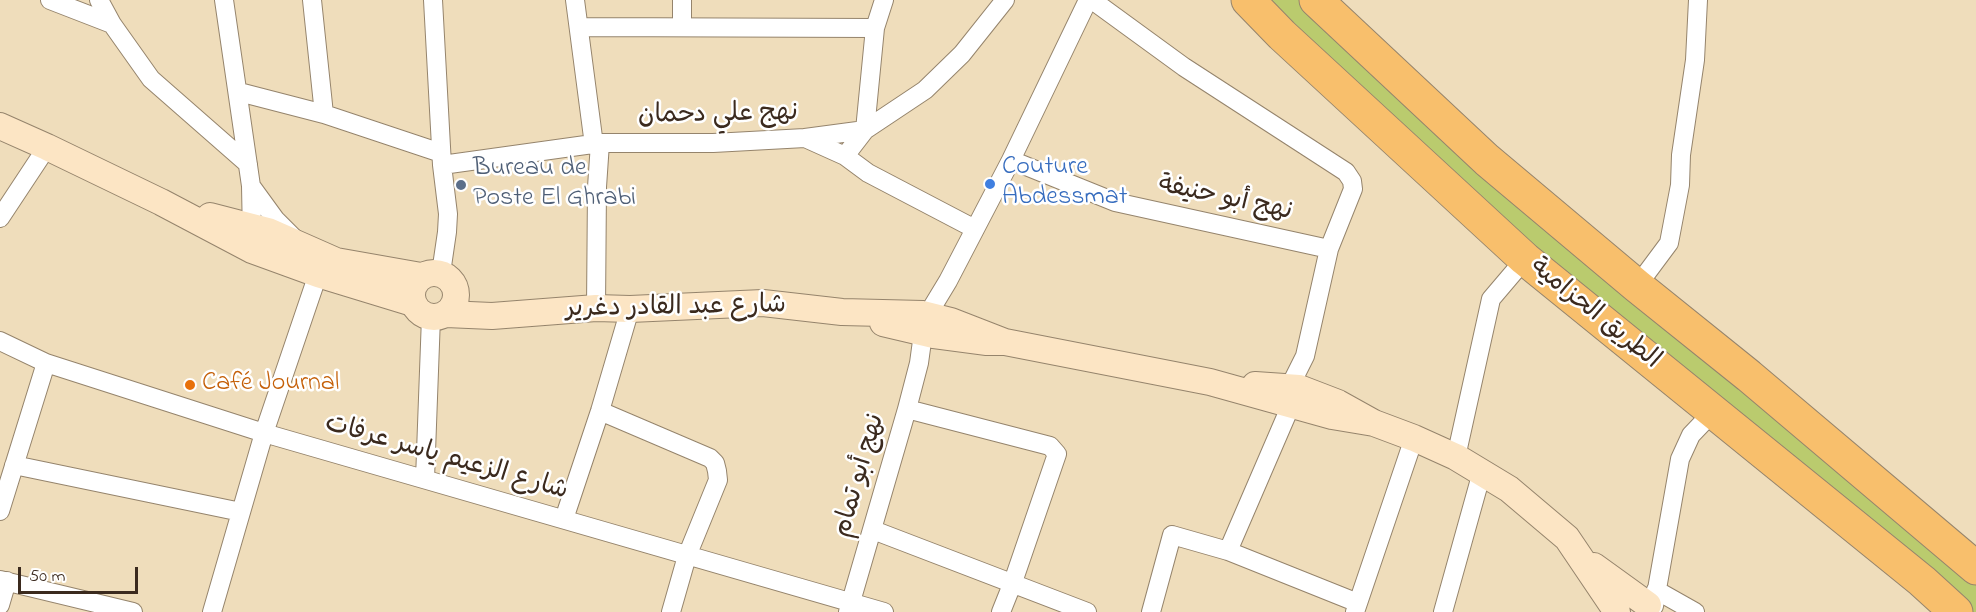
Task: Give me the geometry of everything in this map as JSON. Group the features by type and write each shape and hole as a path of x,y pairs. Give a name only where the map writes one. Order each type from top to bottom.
{"highway":[{"name":"الطريق الحزامية","path":"1248,0 1525,259 1922,581 1956,612"},
{"name":"الطريق الحزامية","path":"1316,0 1487,160 1637,286 1749,376 1976,568"}],"main road":[{"name":"شارع عبد القادر دغرير","path":"0,126 161,202 252,238 318,274 430,311 492,316 596,309 763,303 842,312 987,334 1005,342 1297,398 1338,403 1374,423 1456,457 1509,489 1567,538 1617,612"},
{"name":"شارع عبد القادر دغرير","path":"252,238 268,231 336,261 438,277 478,300 510,314"},
{"path":"438,277 456,289 456,298 453,307 430,311 412,293 414,284 438,277"},
{"name":"شارع عبد القادر دغرير","path":"1582,558 1650,605"}],"street":[{"path":"50,0 112,24"},
{"path":"99,0 112,24 156,85 248,164"},
{"path":"224,0 251,186 252,238"},
{"path":"312,0 324,114"},
{"path":"433,0 441,159 448,214 447,232 438,277"},
{"path":"575,0 597,144 596,309"},
{"path":"682,0 682,27"},
{"path":"865,130 875,28 884,0"},
{"path":"845,156 865,130 925,90 962,54 1005,0"},
{"path":"1090,0 1184,67 1346,172 1352,181 1353,189 1329,249 1297,398 1228,551"},
{"name":"نهج أبو تمام","path":"849,607 873,530 919,363 948,281 1090,0"},
{"path":"1637,286 1669,243 1680,185 1681,155 1695,60 1698,0"},
{"path":"579,27 875,28"},
{"name":"نهج علي دحمان","path":"238,92 324,114 441,159 597,144 713,143 805,138 845,156 868,173 975,229"},
{"path":"805,138 865,130"},
{"path":"0,218 47,147"},
{"name":"نهج أبو حنيفة","path":"1011,160 1115,202 1329,249"},
{"path":"251,186 275,219 304,246"},
{"path":"1456,457 1491,299 1525,259"},
{"path":"212,612 264,433 318,274"},
{"path":"564,519 600,411 630,309"},
{"path":"425,479 430,311"},
{"name":"شارع الزعيم ياسر عرفات","path":"0,341 46,363 264,433 564,519 849,607 884,612"},
{"path":"0,511 46,363"},
{"path":"907,409 1050,446 1057,453 1001,612"},
{"path":"600,411 710,458 714,463 718,480 687,556 671,612"},
{"path":"1695,612 1650,605 1680,459 1691,435 1713,412"},
{"path":"1151,612 1172,535 1228,551 1356,608 1414,438"},
{"path":"14,465 240,512"},
{"path":"1443,612 1482,472"},
{"path":"873,530 1087,612"},
{"path":"0,605 4,580 133,612"}],"green space":[{"path":"1264,0 1299,0 1976,581 1976,612 1968,612 1570,279"}],"place":[{"name":"Couture Abdessmat","path":"990,184"},
{"name":"Bureau de Poste El Ghrabi","path":"461,185"},
{"name":"Café Journal","path":"190,385"}]}
